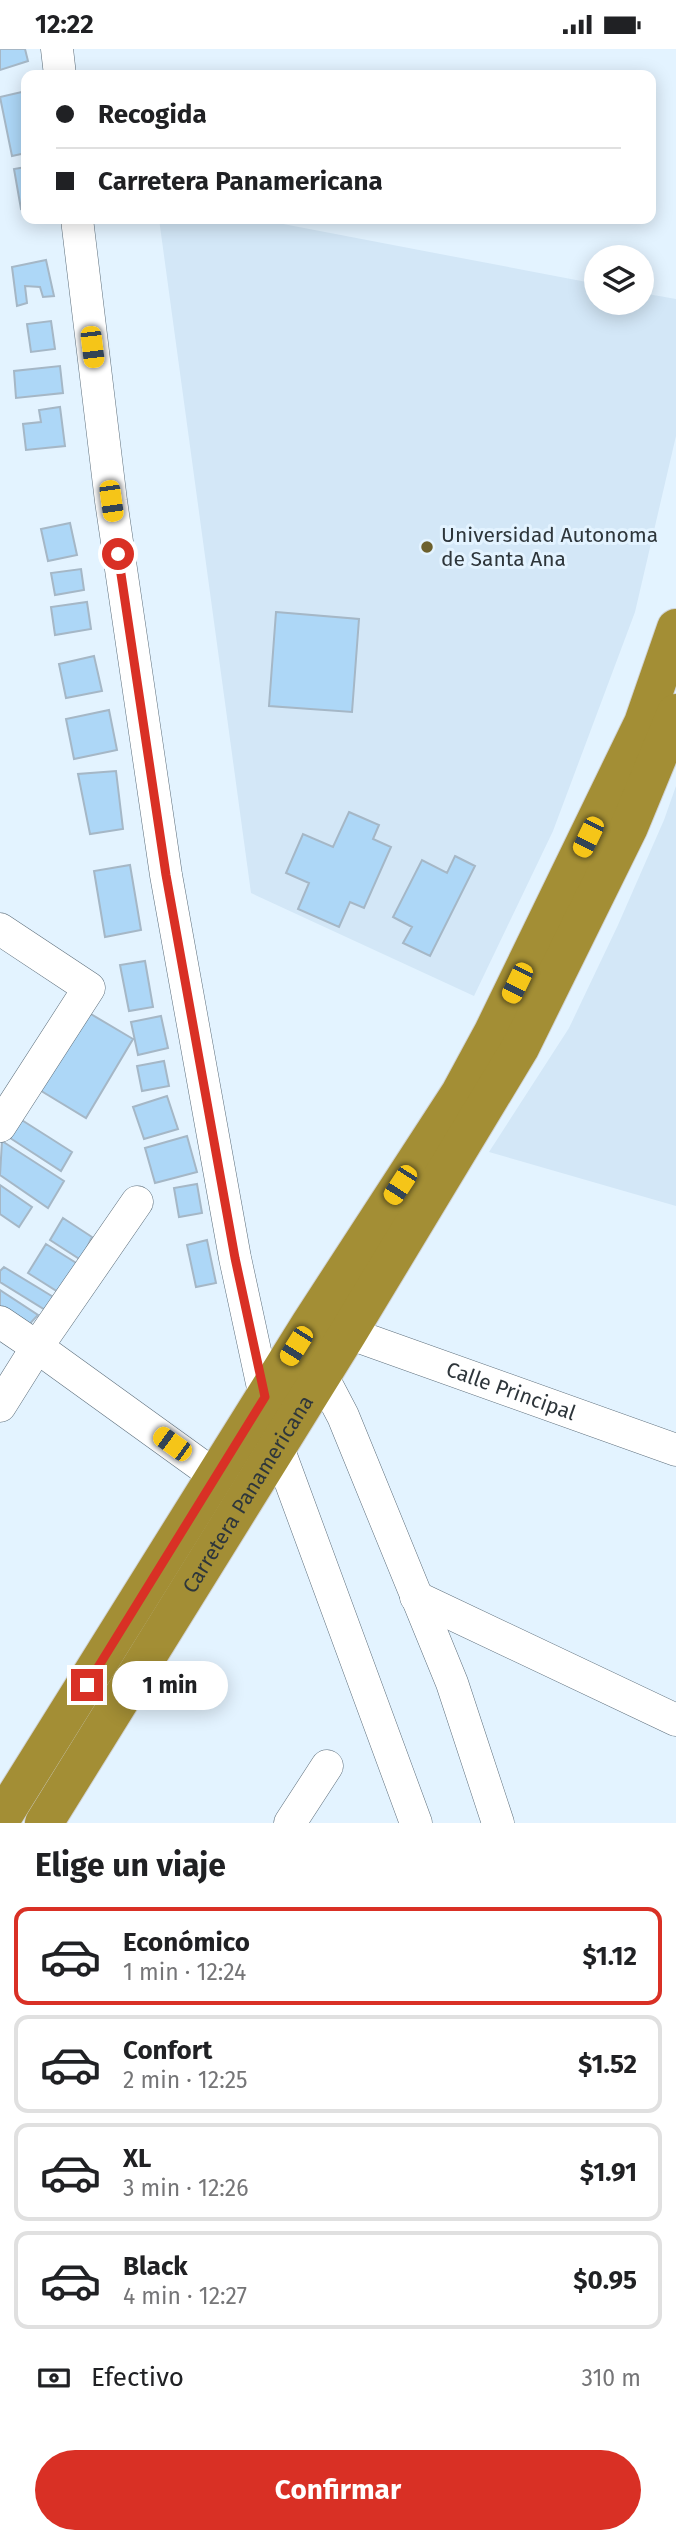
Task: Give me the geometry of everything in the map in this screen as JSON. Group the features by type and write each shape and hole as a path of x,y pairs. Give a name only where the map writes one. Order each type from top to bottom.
{"highway":[{"name":"Carretera Panamericana","path":"0,1821 265,1397 460,1093 494,1032 643,723 676,628"},
{"name":"Carretera Panamericana","path":"44,1823 520,1048 629,827 676,713"}],"street":[{"path":"57,49 59,70"},
{"path":"78,224 111,501 166,875 235,1258 265,1397"},
{"path":"0,929 89,988 0,1126"},
{"path":"0,1406 37,1347 137,1202"},
{"path":"0,1322 217,1477"},
{"name":"Calle Principal","path":"348,1332 676,1450"},
{"path":"321,1374 343,1416 452,1683 498,1823"},
{"path":"276,1445 416,1823"},
{"path":"416,1597 676,1720"},
{"path":"290,1823 327,1766"}],"shaded area":[{"name":"Universidad Autonoma de Santa Ana","path":"160,224 283,224 584,282 584,315 654,315 654,295 676,299 676,436 635,612 553,831 474,996 251,893"},
{"path":"676,786 676,1206 489,1152 569,1028 618,925"}],"building":[{"path":"0,49 25,49 28,61 0,70"},
{"path":"21,92 21,154 12,156 0,97"},
{"path":"21,168 21,209 14,169"},
{"path":"46,260 54,296 43,297 40,287 25,286 27,303 17,306 12,267"},
{"path":"51,321 55,349 31,352 27,324"},
{"path":"60,366 63,393 16,398 14,371"},
{"path":"60,407 65,446 26,450 23,424 41,422 39,410"},
{"path":"70,523 77,555 48,561 41,529"},
{"path":"81,569 84,590 55,595 51,573"},
{"path":"87,602 91,629 55,635 51,607"},
{"path":"276,612 359,619 352,712 269,706"},
{"path":"94,656 102,691 66,698 59,664"},
{"path":"109,710 117,750 74,759 66,719"},
{"path":"116,771 123,829 90,834 78,774"},
{"path":"349,812 379,825 373,839 391,847 364,908 350,902 339,927 298,909 309,883 286,873 303,834 333,847"},
{"path":"455,856 475,866 430,956 403,943 412,927 393,917 422,860 447,873"},
{"path":"130,865 141,930 105,937 94,871"},
{"path":"145,961 153,1007 129,1011 120,965"},
{"path":"79,1007 133,1039 86,1118 33,1086"},
{"path":"161,1016 168,1048 138,1055 131,1022"},
{"path":"164,1061 169,1086 142,1091 137,1066"},
{"path":"167,1096 178,1129 144,1139 133,1107"},
{"path":"17,1117 72,1152 61,1171 7,1136"},
{"path":"187,1136 197,1172 155,1183 145,1148"},
{"path":"2,1141 64,1181 48,1208 0,1175"},
{"path":"197,1184 202,1213 179,1217 174,1188"},
{"path":"0,1185 32,1207 19,1227 0,1214"},
{"path":"63,1218 92,1237 81,1260 50,1240"},
{"path":"207,1240 216,1283 196,1287 187,1245"},
{"path":"46,1244 81,1266 63,1295 28,1273"},
{"path":"4,1267 55,1298 47,1311 0,1282 0,1271"},
{"path":"0,1290 38,1315 24,1330 0,1315"}],"place":[{"name":"Universidad Autonoma de Santa Ana","path":"427,547"}],"route":[{"path":"87,1685 265,1397 235,1258 166,875 118,554"}]}
